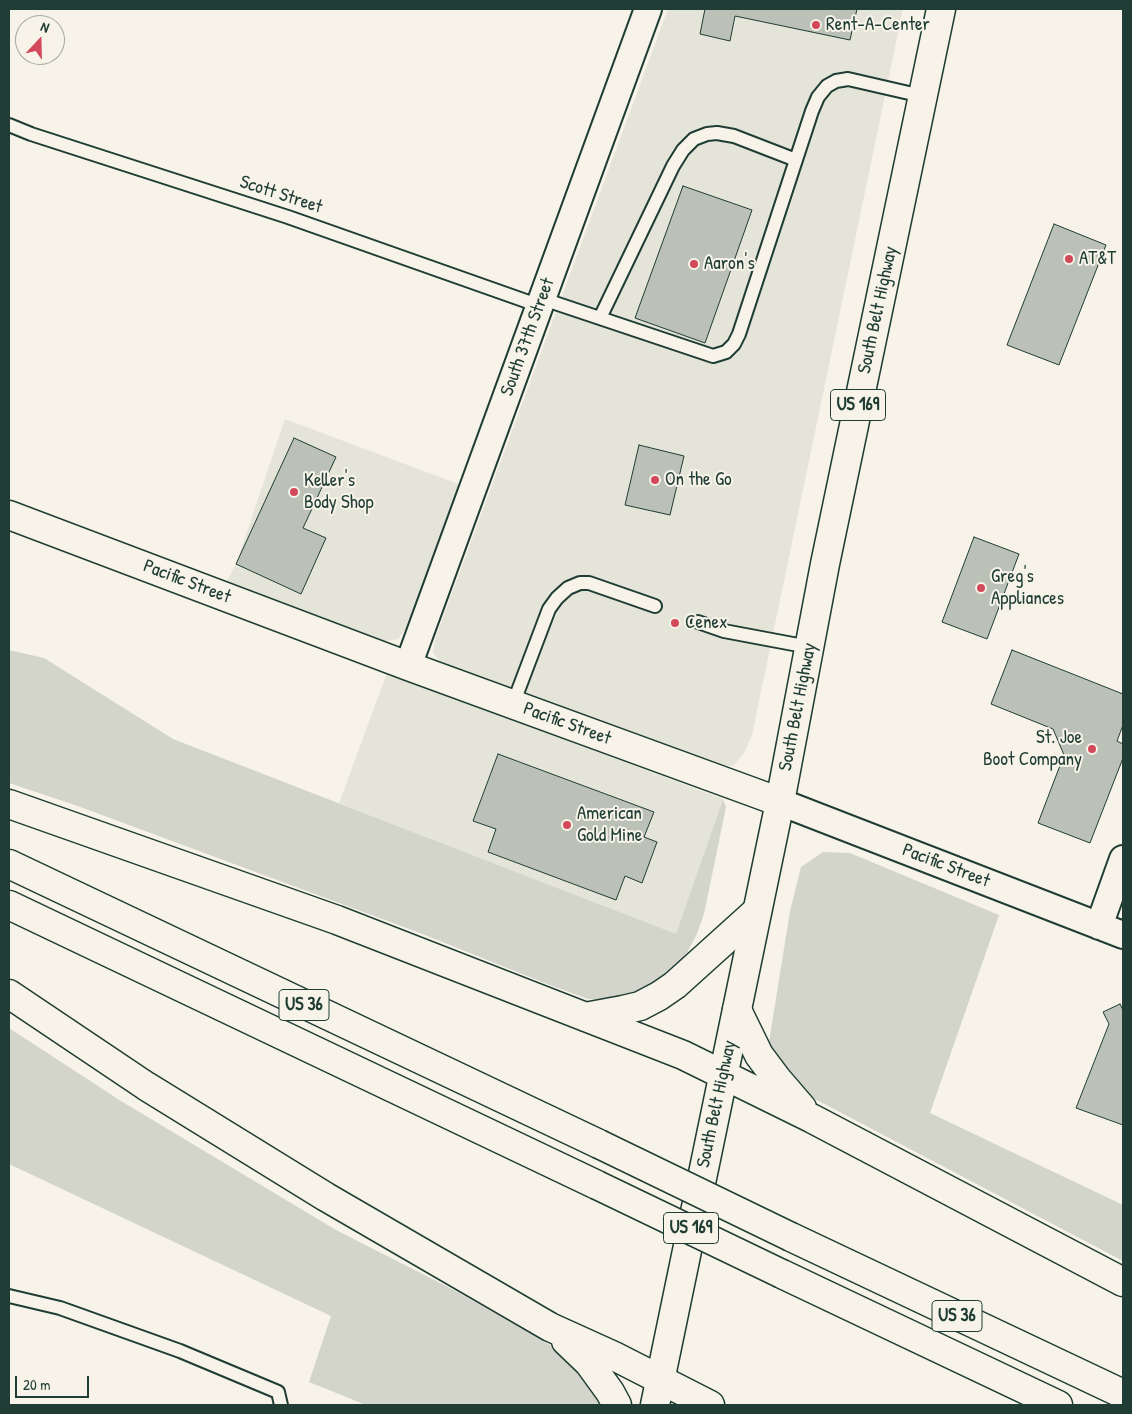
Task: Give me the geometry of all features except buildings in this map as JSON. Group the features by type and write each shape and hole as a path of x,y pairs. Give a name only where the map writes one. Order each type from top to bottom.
{"main road":[{"name":"South Belt Highway","path":"657,1393 780,802 825,564 941,9"},
{"name":"Pacific Street","path":"9,515 408,666 780,802"},
{"path":"9,804 337,920 682,1054 811,1118 1123,1282"},
{"name":"US 36","path":"9,864 1123,1394"},
{"name":"US 36","path":"9,905 1058,1405"},
{"path":"585,1017 640,1006 659,996 675,985 757,911"},
{"path":"9,994 146,1086 317,1192 550,1327 614,1356 657,1393 710,1405"},
{"path":"737,1010 758,1055 811,1118"},
{"path":"550,1327 589,1363 617,1405"}],"street":[{"name":"South 37th Street","path":"408,666 648,9"},
{"name":"Pacific Street","path":"780,802 1123,935"},
{"path":"1099,926 1123,859"}],"lane":[{"name":"Scott Street","path":"9,125 31,134 288,217 541,302 600,318 713,356 726,352 734,344 739,334 818,97 827,86 836,81 848,79 922,96"},
{"path":"600,318 673,166 683,150 694,138 717,133 734,136 796,160"},
{"path":"513,704 549,609 556,598 568,588 580,583 590,583 655,606"},
{"path":"698,622 724,631 809,647"},
{"path":"9,1296 60,1308 180,1352 278,1392 281,1405"}],"shaded area":[{"path":"668,9 903,9 752,735 744,753 733,766 715,764 556,708 441,662 433,653 435,639"},
{"path":"285,419 461,485 407,627 398,639 385,641 227,581 236,564"},
{"path":"9,650 44,658 173,739 676,934 723,799 726,807 704,914 696,936 684,958 667,978 641,994 613,1000 588,999 420,933 75,805 9,783"},
{"path":"387,673 723,799 676,935 339,803"},
{"path":"823,852 850,853 999,915 930,1113 1123,1205 1123,1261 813,1098 788,1076 769,1042 790,911 801,867"},
{"path":"9,1028 121,1101 336,1230 452,1289 547,1343 583,1370 603,1405 366,1405 309,1382 331,1316 9,1164"}],"place":[{"name":"Rent-A-Center","path":"816,25"},
{"name":"AT&T","path":"1069,259"},
{"name":"Aaron's","path":"694,264"},
{"name":"On the Go","path":"655,480"},
{"name":"Keller's Body Shop","path":"294,492"},
{"name":"Greg's Appliances","path":"981,588"},
{"name":"Cenex","path":"675,623"},
{"name":"St. Joe Boot Company","path":"1092,749"},
{"name":"American Gold Mine","path":"567,825"}]}
